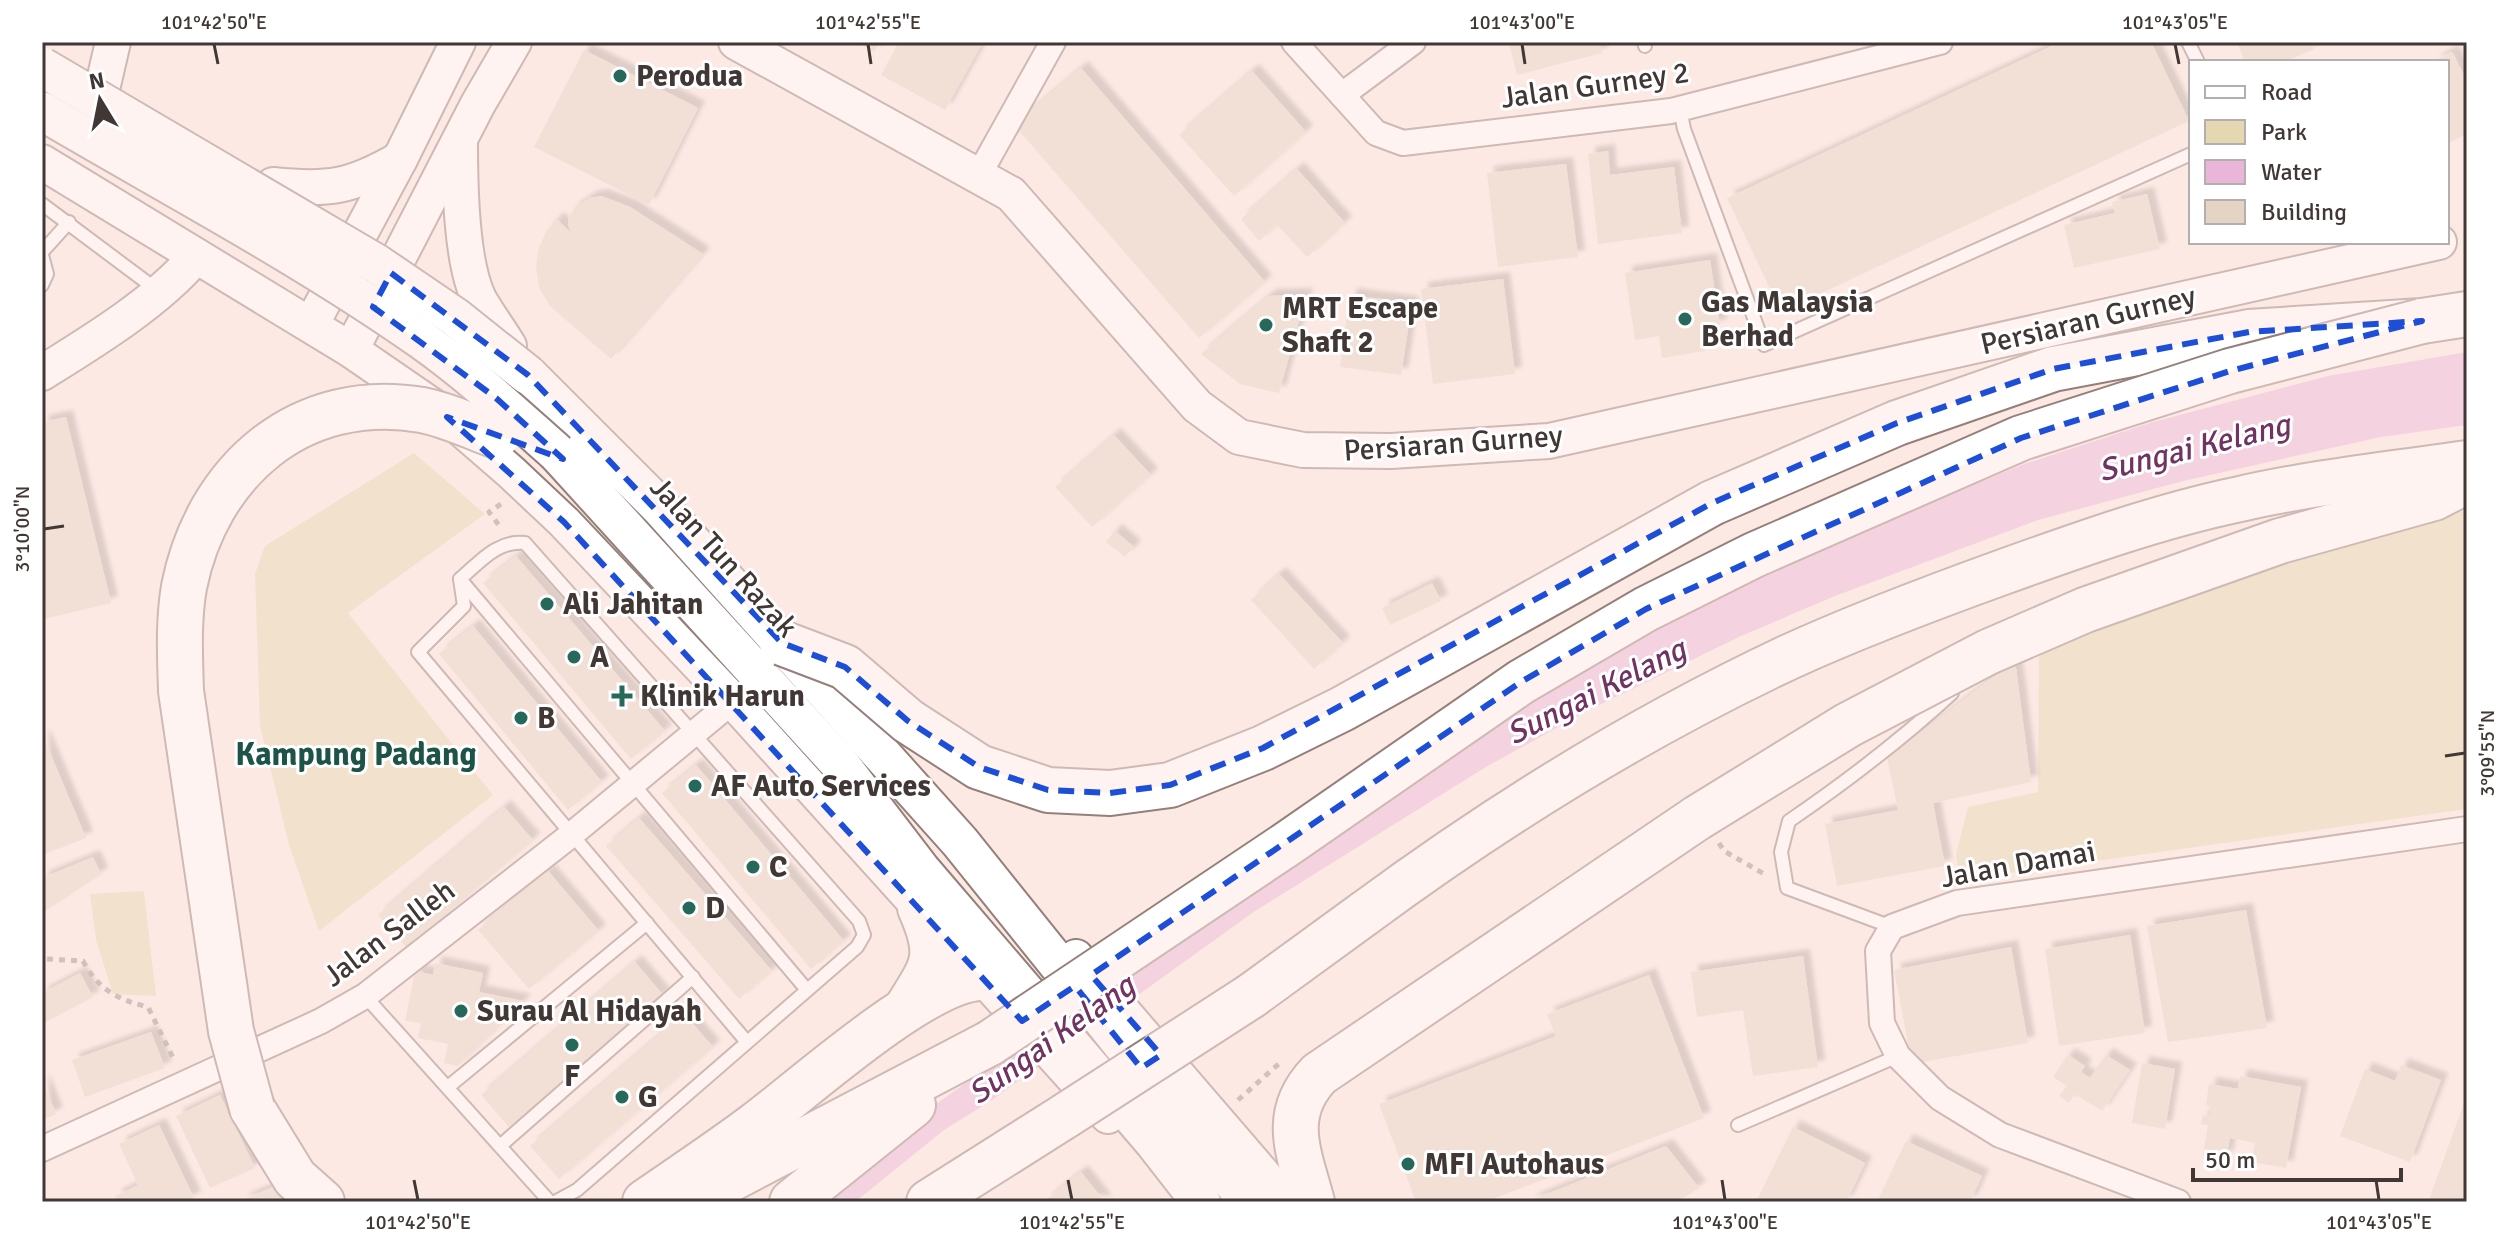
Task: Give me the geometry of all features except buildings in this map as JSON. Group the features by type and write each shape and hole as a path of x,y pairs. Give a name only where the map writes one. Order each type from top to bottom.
{"highway":[{"path":"782,643 845,667 908,721 979,767 1048,790 1110,793 1170,785 1263,748 1342,709 1712,503 1897,423 2068,366 2249,332 2422,321 2467,314"},
{"path":"792,1202 990,1043 1287,844 1521,682 1660,602 1754,555 2021,438 2230,371 2422,321"},
{"path":"322,1202 295,1178 252,1108 239,1071 231,1031 181,691 179,635 184,587 198,538 219,496 252,456 291,430 334,413 365,407 423,411 557,453"},
{"path":"984,1202 1251,996 1425,868 1548,788 1667,719 1789,658 1918,603 2109,533 2240,498 2467,463"},
{"path":"1312,1202 1298,1149 1296,1124 1297,1106 1305,1089 1319,1074 1697,818 1848,725 1988,652 2165,580 2280,541 2434,498 2467,481"},
{"path":"906,1009 930,970 934,950 920,908"},
{"path":"645,1202 753,1127 906,1009 945,987 984,978"},
{"path":"929,1202 1251,996"},
{"path":"687,1202 990,1043"},
{"path":"673,1202 753,1127"}],"main road":[{"path":"103,85 113,42"},
{"path":"311,325 400,159 458,42"},
{"path":"351,350 459,140 514,42"},
{"name":"Persiaran Gurney","path":"736,42 977,178 1011,194 1197,406 1239,437 1303,450 1339,452 1549,441 2430,244"},
{"name":"Jalan Tun Razak","path":"42,50 273,185 397,262 509,346 573,400 695,519 1287,1202"},
{"name":"Jalan Tun Razak","path":"42,67 377,264 455,317 528,375 661,508 960,842 1249,1202"},
{"name":"Jalan Tun Razak","path":"42,111 348,290 424,342 496,398 557,453 839,763 921,870 1155,1143 1201,1202"},
{"path":"459,140 461,210 470,265 478,297 509,346"},
{"path":"273,185 311,190 343,186 374,174 400,159"},
{"path":"42,162 351,350 444,414 512,473 564,522 733,701 1113,1122 1180,1202"},
{"path":"2449,239 2467,228"},
{"path":"42,373 159,292 182,274 196,256"}],"street":[{"path":"977,178 1053,42"},
{"name":"Jalan Gurney 2","path":"1294,42 1376,133 1403,143 1680,109 1940,42"},
{"path":"1342,95 1413,42"},
{"name":"Jalan Salleh","path":"42,1149 321,1021 365,996 571,835 733,701"},
{"name":"Jalan Damai","path":"1892,927 1957,903 2467,829"},
{"path":"1892,927 1878,951 1882,1023 1898,1056 1940,1098 2000,1135 2178,1202"}],"lane":[{"path":"2188,42 2197,60"},
{"path":"1680,109 1684,129 1764,345 2189,155"},
{"path":"42,204 159,292"},
{"path":"42,285 47,274 42,253 69,222"},
{"path":"365,996 552,1202 577,1190 857,947 864,935 859,921 525,543 512,542 498,546 460,579"},
{"path":"460,579 807,990"},
{"path":"460,579 464,606 418,652 746,1041"},
{"path":"1892,927 1787,888 1781,852 1789,821 1899,740 1952,693"},
{"path":"448,1087 647,923"},
{"path":"500,1146 693,977"},
{"path":"1738,1125 1898,1056"}],"path":[{"path":"508,499 489,512 512,542"},
{"path":"47,959 83,961 90,975 120,1000 148,1007 186,1084"}],"highlighted area":[{"path":"391,273 528,375 782,643 845,667 908,721 979,767 1048,790 1110,793 1170,785 1263,748 1712,503 1897,423 2053,369 2249,332 2422,321 2230,371 2021,438 1646,609 1521,682 1091,975 1161,1055 1141,1068 1075,986 1022,1021 564,522 447,417 563,459 496,398 373,307"}],"green space":[{"path":"414,453 485,514 348,613 493,795 319,931 289,845 260,725 255,574 265,546"},
{"path":"2467,510 2467,809 1960,880 1956,854 1968,807 2038,792 2039,650 2340,537"},
{"path":"144,891 156,996 113,994 96,940 90,894"}],"water":[{"name":"Sungai Kelang","path":"2467,352 2467,425 2381,437 2183,481 2038,520 1835,596 1739,637 1585,712 1486,767 1255,911 992,1100 944,1130 855,1202 805,1202 893,1134 1452,743 1737,582 2024,464 2153,422 2328,376"}],"place":[{"name":"Perodua","path":"620,76"},
{"name":"Gas Malaysia Berhad","path":"1685,319"},
{"name":"MRT Escape Shaft 2","path":"1266,325"},
{"name":"Ali Jahitan","path":"547,604"},
{"name":"A","path":"574,657"},
{"name":"Klinik Harun","path":"622,696"},
{"name":"B","path":"521,718"},
{"name":"AF Auto Services","path":"695,786"},
{"name":"C","path":"753,867"},
{"name":"D","path":"689,908"},
{"name":"Surau Al Hidayah","path":"461,1011"},
{"name":"F","path":"572,1045"},
{"name":"G","path":"622,1097"},
{"name":"MFI Autohaus","path":"1408,1164"}],"district":[{"name":"Kampung Padang","path":"356,754"}]}
